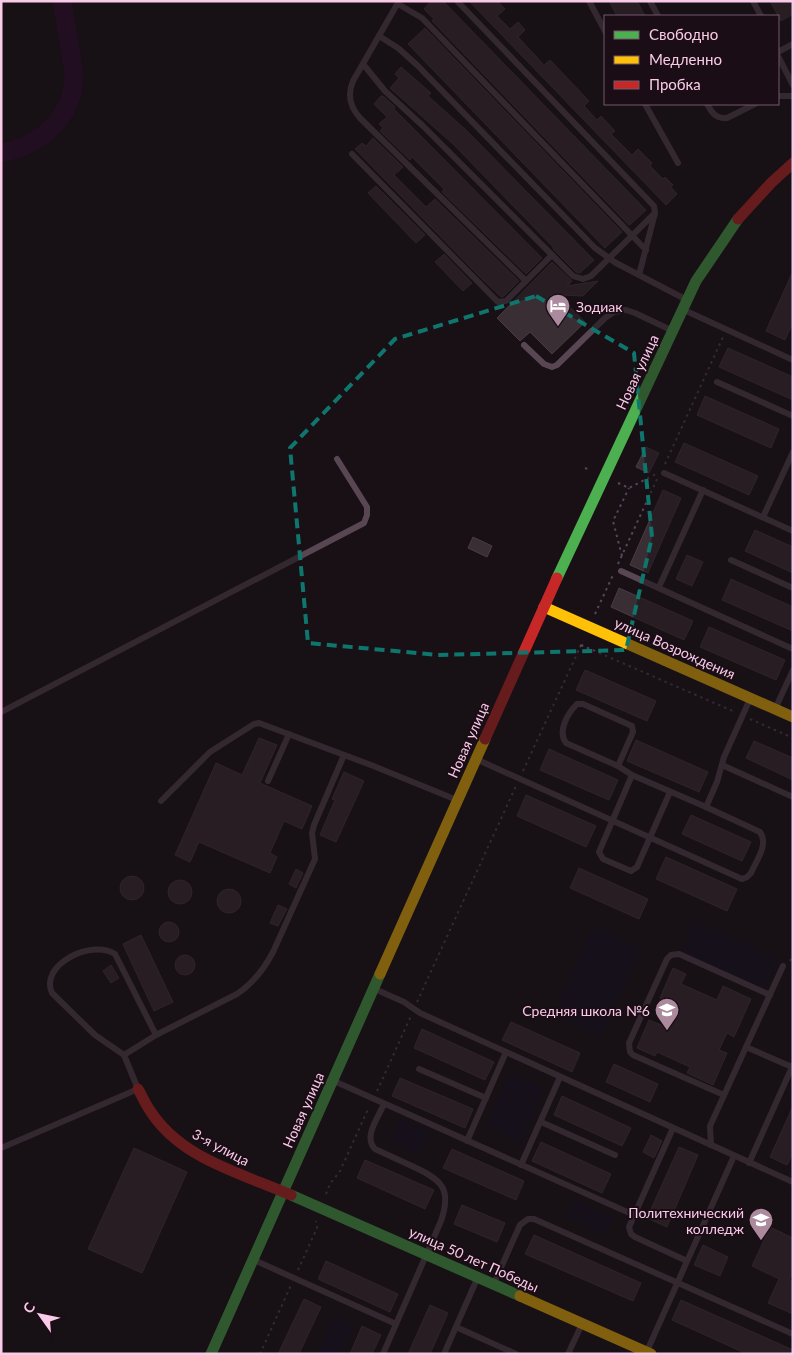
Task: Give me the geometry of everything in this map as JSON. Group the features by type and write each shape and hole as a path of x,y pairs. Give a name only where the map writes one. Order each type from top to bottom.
{"street":[{"name":"Новая улица","path":"211,1354 544,607 685,305 707,262 734,223 771,183 793,163"},
{"name":"улица Возрождения","path":"544,607 793,717"},
{"name":"3-я улица","path":"138,1090 154,1118 184,1146 225,1169 284,1192"},
{"name":"улица 50 лет Победы","path":"284,1192 649,1353"}],"lane":[{"path":"457,1 654,206 655,213 639,275"},
{"path":"588,1 604,30"},
{"path":"650,1 657,15"},
{"path":"753,1 760,15"},
{"path":"526,281 352,106 351,86 399,2 422,18 646,250"},
{"path":"379,36 398,48 417,65 595,248 727,330 793,360"},
{"path":"779,53 793,44"},
{"path":"779,56 793,85"},
{"path":"363,64 385,91 573,276 583,279 591,276 655,213"},
{"path":"779,96 793,96"},
{"path":"646,105 678,163"},
{"path":"708,105 716,117 722,118 727,118 753,105"},
{"path":"352,154 498,302 506,301 552,255"},
{"path":"524,345 544,364 552,367 557,365 605,318 620,310 635,313 673,331"},
{"path":"717,382 793,416"},
{"path":"763,517 793,452"},
{"path":"1,712 364,522 367,515 367,507 337,459"},
{"path":"664,473 793,530"},
{"path":"659,588 703,490"},
{"path":"731,560 793,588"},
{"path":"620,568 659,588 793,649"},
{"path":"775,709 793,670"},
{"path":"706,807 724,757 750,698"},
{"path":"476,760 742,879 751,873 765,843 764,837 760,832 632,776 618,766 566,743 562,738 562,732 571,710 577,704 582,704 632,726 633,732 618,766"},
{"path":"161,802 210,752 254,724 264,724 458,801"},
{"path":"268,781 289,734"},
{"path":"124,1055 156,1035 238,994 249,986 265,966 277,944 315,859 312,832 344,755"},
{"path":"722,765 793,797"},
{"path":"632,776 600,852 603,859 631,871 638,867 670,792"},
{"path":"1,1148 138,1090 124,1055 95,1035 52,994 49,987 50,981 61,964 69,957 89,950 107,950 115,954 156,1035"},
{"path":"724,1096 633,1055 628,1048 640,1018 668,959 671,955 675,954 770,995"},
{"path":"710,1145 710,1126 783,966"},
{"path":"375,989 560,1077 793,1182"},
{"path":"746,1047 792,1066 749,1163"},
{"path":"467,1141 506,1052"},
{"path":"419,1070 486,1098"},
{"path":"521,1165 560,1077"},
{"path":"333,1080 634,1215"},
{"path":"383,1354 444,1213 446,1196 444,1188 433,1176 375,1149 371,1145 369,1140 370,1134 384,1104"},
{"path":"540,1122 615,1155"},
{"path":"673,1128 629,1227 630,1234 635,1237 687,1261"},
{"path":"649,1353 677,1282 734,1156"},
{"path":"494,1284 520,1225 528,1219 534,1219 793,1334"},
{"path":"254,1259 396,1324"},
{"path":"444,1354 478,1277"},
{"path":"568,1354 582,1323"},
{"path":"456,1327 516,1354"}],"path":[{"path":"665,463 727,330"},
{"path":"585,468 629,488"},
{"path":"620,568 622,556 661,472 629,488 613,521 622,556"},
{"path":"260,1354 317,1228 315,1218 330,1184 340,1171 614,574"},
{"path":"581,645 793,738"}],"highlighted area":[{"path":"536,296 634,353 652,537 626,650 438,655 308,643 290,448 395,339"}],"shaded area":[{"path":"695,921 778,959 764,990 681,952"},
{"path":"593,926 642,948 601,1037 552,1015"},
{"path":"509,1073 544,1088 521,1142 486,1126"},
{"path":"400,1119 430,1132 420,1155 390,1141"},
{"path":"574,1199 614,1217 606,1235 566,1217"},
{"path":"334,1315 355,1325 342,1354 317,1354"}],"building":[{"path":"431,1 443,1 646,210 629,225 432,21 434,19 424,9"},
{"path":"469,1 497,1 505,9 497,16 510,29 518,22 525,30 518,37 544,65 550,60 589,101 584,106 597,120 601,116 615,131 611,134 632,155 638,149 652,163 650,166 663,179 665,177 673,185 671,187 677,194 666,205"},
{"path":"609,1 637,1 644,15 616,15"},
{"path":"770,1 793,1 793,14 781,21"},
{"path":"425,28 622,232 605,248 408,44"},
{"path":"401,67 431,93 428,96 466,130 594,260 580,273 576,272 453,144 390,88 399,78 395,74"},
{"path":"381,96 395,107 394,109 542,258 526,274 442,192 444,189 412,157 410,160 380,131 383,128 379,124 387,117 374,104"},
{"path":"373,138 403,167 394,175 426,207 435,199 519,281 504,296 501,297 479,276 355,149 362,143 366,146"},
{"path":"376,186 425,235 416,243 368,193"},
{"path":"444,254 472,283 463,291 435,262"},
{"path":"552,262 572,281 567,286 598,281 583,296 558,295 585,322 552,354 530,332 520,341 497,318"},
{"path":"793,271 793,322 785,340 766,331"},
{"path":"728,348 793,377 793,400 719,367"},
{"path":"705,396 779,429 771,448 697,415"},
{"path":"684,443 758,476 749,495 675,462"},
{"path":"646,447 659,453 649,473 636,467"},
{"path":"663,490 681,498 648,573 630,565"},
{"path":"755,530 793,547 793,573 745,551"},
{"path":"473,537 492,546 487,557 468,548"},
{"path":"687,555 703,562 692,586 676,579"},
{"path":"731,579 793,607 793,631 722,600"},
{"path":"619,588 693,621 684,640 611,607"},
{"path":"709,627 785,660 776,680 700,647"},
{"path":"585,670 656,701 647,721 576,690"},
{"path":"259,738 277,745 260,783 312,806 302,829 284,821 270,853 277,857 270,873 199,842 190,862 175,855 216,763 242,775"},
{"path":"636,740 708,772 699,792 627,761"},
{"path":"754,741 793,758 793,780 746,758"},
{"path":"549,749 618,780 609,800 540,770"},
{"path":"344,772 364,781 336,842 320,835 335,800 332,799"},
{"path":"526,795 596,826 586,847 517,816"},
{"path":"691,815 751,842 742,861 682,834"},
{"path":"666,857 737,889 727,911 656,879"},
{"path":"579,868 648,899 639,919 570,888"},
{"path":"296,869 303,873 296,888 289,884"},
{"path":"132,876 137,877 143,883 143,893 137,899 132,900 127,899 121,893 120,888 121,883 127,877"},
{"path":"180,880 185,881 191,887 191,897 185,903 180,904 175,903 169,897 168,892 169,887 175,881"},
{"path":"229,889 234,890 240,896 240,906 234,912 229,913 224,912 218,906 217,901 218,896 224,890"},
{"path":"278,905 287,909 278,926 270,923"},
{"path":"169,922 176,925 179,932 176,939 169,942 162,939 159,932 162,925"},
{"path":"141,935 173,1002 154,1011 123,944"},
{"path":"185,955 192,958 195,965 192,972 185,975 178,972 175,965 178,958"},
{"path":"111,965 119,978 111,983 103,971"},
{"path":"673,968 686,974 681,984 717,1000 723,986 751,999 734,1037 727,1033 719,1050 727,1053 713,1085 687,1073 690,1067 657,1052 655,1056 637,1048 649,1020 666,1027 676,1005 660,998"},
{"path":"511,1022 580,1053 572,1072 502,1040"},
{"path":"422,1029 494,1062 485,1080 414,1048"},
{"path":"614,1064 658,1084 650,1102 606,1082"},
{"path":"400,1078 473,1109 465,1128 392,1096"},
{"path":"562,1096 631,1128 622,1146 554,1115"},
{"path":"793,1106 793,1153 787,1165 770,1157"},
{"path":"651,1135 662,1141 654,1158 643,1152"},
{"path":"541,1142 611,1174 602,1193 532,1161"},
{"path":"679,1147 698,1155 667,1227 647,1218"},
{"path":"134,1148 187,1172 142,1273 88,1249"},
{"path":"452,1149 524,1181 516,1200 443,1168"},
{"path":"365,1160 434,1190 425,1209 357,1178"},
{"path":"462,1205 505,1223 497,1242 454,1224"},
{"path":"770,1227 793,1238 793,1272 789,1280 793,1282 793,1314 768,1303 779,1279 752,1266"},
{"path":"534,1235 641,1283 633,1301 525,1254"},
{"path":"703,1245 728,1257 720,1276 694,1265"},
{"path":"326,1261 398,1294 390,1312 318,1279"},
{"path":"304,1299 321,1307 299,1354 278,1354"},
{"path":"681,1300 793,1350 793,1354 747,1354 672,1320"},
{"path":"430,1305 448,1313 430,1354 408,1354"},
{"path":"362,1326 381,1335 372,1354 350,1354"}],"waterway":[{"path":"1,153 28,144 40,137 60,118 67,106 72,93 74,75 62,1"}],"traffic: fast":[{"path":"557,578 696,281 738,219"},
{"path":"211,1354 380,974"},
{"path":"291,1195 520,1296"}],"traffic: slow":[{"path":"544,607 793,717"},
{"path":"380,974 485,739"},
{"path":"520,1296 651,1354"}],"traffic: jam":[{"path":"738,219 771,183 793,163"},
{"path":"485,739 557,578"},
{"path":"138,1089 149,1109 162,1126 194,1152 232,1171 291,1195"}],"place":[{"name":"Зодиак","path":"558,327"},
{"name":"Средняя школа №6","path":"667,1031"},
{"name":"Политехнический колледж","path":"761,1241"}]}
